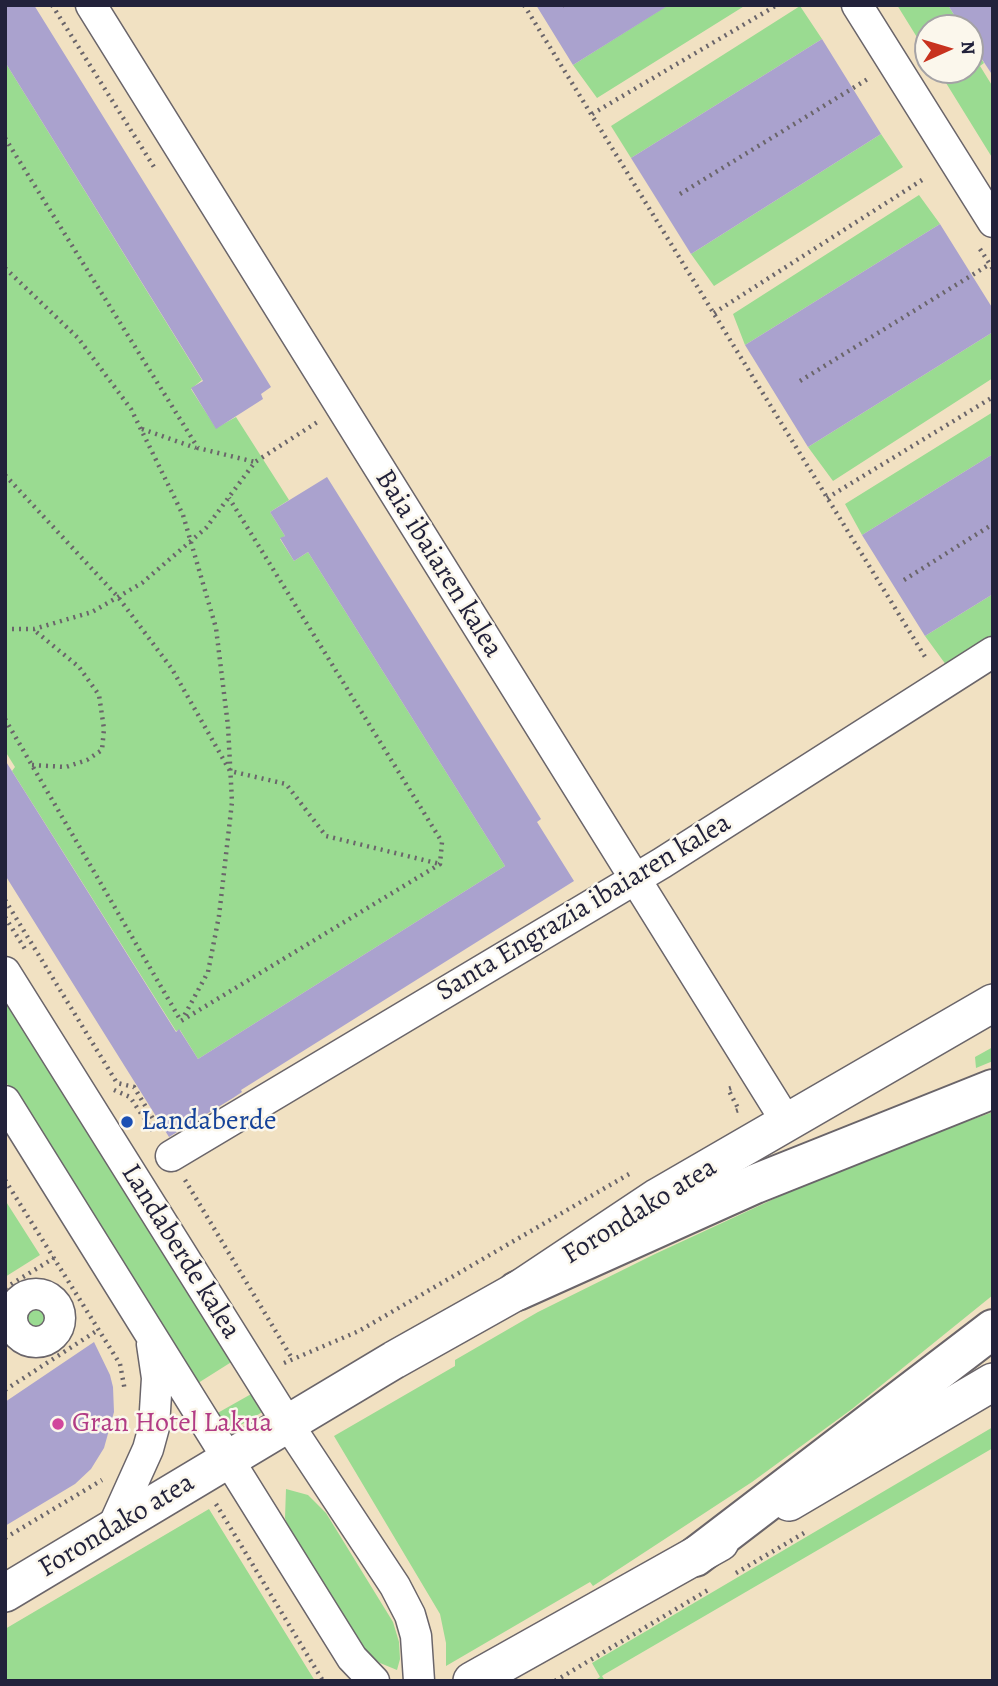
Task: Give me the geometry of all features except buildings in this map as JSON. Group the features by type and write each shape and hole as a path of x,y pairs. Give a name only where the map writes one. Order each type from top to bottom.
{"highway":[{"path":"517,1291 755,1184 993,1089"},
{"path":"702,1573 993,1329"}],"main road":[{"name":"Forondako atea","path":"5,1593 394,1360 517,1291 658,1198 786,1121 993,1003"},
{"path":"472,1681 702,1573 993,1382"}],"street":[{"name":"Baia ibaiaren kalea","path":"91,5 786,1121"},
{"path":"857,5 993,222"},
{"name":"Santa Engrazia ibaiaren kalea","path":"171,1156 634,879 993,652"},
{"name":"Landaberde kalea","path":"5,972 288,1424"},
{"path":"5,1101 228,1460"},
{"path":"111,1531 148,1449 154,1427 157,1378 150,1333"},
{"path":"288,1424 410,1615 416,1636 419,1681"},
{"name":"Forondako atea","path":"228,1460 352,1658 374,1681"}],"path":[{"path":"524,5 942,683"},
{"path":"592,114 777,5"},
{"path":"680,194 872,77"},
{"path":"5,138 198,449"},
{"path":"714,313 922,180"},
{"path":"800,381 990,264"},
{"path":"5,268 78,338 131,408 183,515 216,628 232,802 215,938 208,972 181,1021"},
{"path":"827,498 993,397"},
{"path":"5,629 34,629 92,612 142,583 206,528 255,462 341,407"},
{"path":"141,428 198,449 255,462"},
{"path":"5,475 118,597 172,669 230,771 286,784 326,836 440,864"},
{"path":"229,498 442,842 440,864"},
{"path":"904,580 993,524"},
{"path":"32,765 66,767 87,760 102,750 104,729 99,695 79,667 34,629"},
{"path":"5,719 181,1021"},
{"path":"181,1021 440,864"},
{"path":"5,900 117,1083 134,1087 168,1143 171,1156 293,1360"},
{"path":"727,1116 739,1110 728,1089 757,1072"},
{"path":"258,1374 359,1331 632,1172"},
{"path":"5,1180 120,1364 129,1423 154,1427"},
{"path":"5,1288 54,1258"},
{"path":"5,1390 99,1330"},
{"path":"5,1538 101,1481 109,1470"},
{"path":"203,1509 215,1502 323,1681"},
{"path":"732,1576 815,1527"},
{"path":"555,1681 702,1573"}],"green space":[{"path":"668,5 746,5 597,98 573,65"},
{"path":"897,5 948,5 953,14 914,14 914,32"},
{"path":"800,6 822,39 631,158 611,126"},
{"path":"5,62 202,380 191,389 216,428 236,417 289,500 270,512 285,536 280,539 294,561 308,552 505,866 198,1059 180,1030 176,1031 12,771 15,767 5,751"},
{"path":"984,72 993,87 993,159 947,84 984,84"},
{"path":"881,134 903,167 714,286 691,254"},
{"path":"919,195 940,224 745,345 733,314"},
{"path":"993,332 993,378 833,481 808,447"},
{"path":"993,412 993,454 862,535 845,504"},
{"path":"993,594 993,641 949,669 925,636"},
{"path":"5,996 233,1361 195,1385 5,1080"},
{"path":"993,1047 993,1061 976,1068 975,1057"},
{"path":"993,1112 993,1295 852,1409 752,1482 593,1586 590,1582 446,1666 446,1643 440,1614 334,1436 455,1366 455,1360 538,1312 655,1254 791,1191 915,1140"},
{"path":"5,1200 40,1255 5,1277"},
{"path":"38,1300 51,1305 56,1318 51,1331 38,1336 25,1331 20,1318 25,1305"},
{"path":"253,1393 264,1411 226,1434 214,1415"},
{"path":"993,1427 993,1448 605,1674 602,1676 605,1681 594,1681 600,1677 592,1663"},
{"path":"286,1489 308,1495 326,1513 393,1622 399,1642 400,1659 397,1670 380,1663 359,1647 292,1538 285,1518"},
{"path":"209,1509 315,1681 5,1681 5,1629"}],"place":[{"name":"Landaberde","path":"127,1122"},
{"name":"Gran Hotel Lakua","path":"58,1424"}]}
